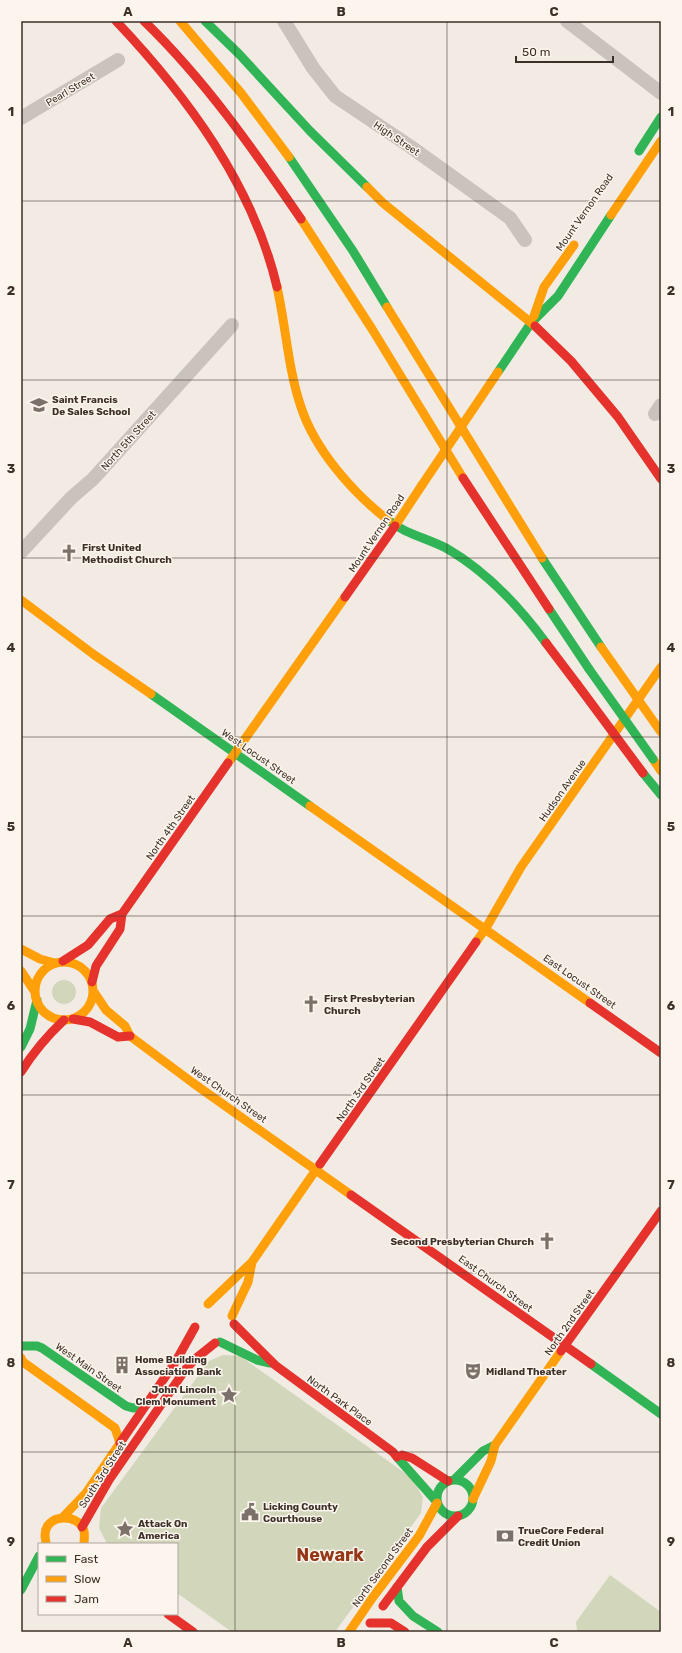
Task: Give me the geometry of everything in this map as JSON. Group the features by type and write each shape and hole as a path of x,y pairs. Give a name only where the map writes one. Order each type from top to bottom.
{"main road":[{"path":"116,21 167,79 218,150 250,212 264,244 274,276 290,360 302,408 314,436 331,462 364,499 395,526 442,546 485,577 521,610 661,795"},
{"path":"144,21 190,69 226,113 282,192 354,300 466,482 589,669 661,771"},
{"path":"180,21 240,93 303,176 353,251 532,543 601,647 661,732"},
{"path":"205,21 239,54 310,131 383,203 531,323 571,361 618,417 661,479"},
{"path":"635,156 661,117"},
{"name":"Mount Vernon Road","path":"235,753 395,526 531,323 558,296 661,141"},
{"name":"Mount Vernon Road","path":"531,323 544,287 579,238"},
{"name":"West Locust Street","path":"21,600 93,654 486,928"},
{"name":"Hudson Avenue","path":"486,928 521,867 661,667"},
{"name":"North 4th Street","path":"92,982 96,966 120,928 122,914 235,753"},
{"name":"North 4th Street","path":"59,962 88,945 110,919 122,914"},
{"name":"East Locust Street","path":"486,928 661,1053"},
{"name":"North 3rd Street","path":"208,1304 252,1262 486,928"},
{"path":"21,949 40,959 59,962 72,962 81,966 88,973 94,992 88,1008 81,1015 68,1020 39,1045 21,1072"},
{"path":"21,1047 30,1030 36,996 36,983 40,974 46,967 59,962"},
{"path":"21,971 44,1012 57,1019 68,1020"},
{"name":"West Church Street","path":"94,992 110,1015 128,1030 130,1036 193,1083 317,1170"},
{"name":"West Church Street","path":"68,1020 90,1022 118,1037 130,1036"},
{"name":"East Church Street","path":"317,1170 661,1414"},
{"name":"North 2nd Street","path":"473,1499 490,1461 495,1445 661,1211"},
{"name":"North 3rd Street","path":"233,1320 248,1282 252,1262"},
{"path":"144,1406 176,1361 195,1327 197,1313 208,1304 222,1306 233,1320 230,1335 218,1342 202,1339 195,1327"},
{"name":"North Park Place","path":"233,1320 275,1365 393,1452 419,1479 437,1502"},
{"name":"North Park Place","path":"218,1342 257,1360 275,1365"},
{"name":"South 3rd Street","path":"83,1530 89,1512 109,1480 142,1434 184,1370 195,1359 218,1342"},
{"name":"West Main Street","path":"21,1346 37,1346 42,1348 126,1406 133,1408 144,1406"},
{"path":"21,1358 23,1362 115,1428 119,1439"},
{"name":"South 3rd Street","path":"44,1541 46,1528 56,1519 63,1517 86,1493 119,1439 131,1427 144,1406"},
{"name":"North 2nd Street","path":"451,1481 483,1451 495,1445"},
{"name":"North Park Place","path":"393,1452 412,1458 451,1481"},
{"path":"364,1632 431,1541 444,1527 458,1516 469,1510 473,1499 472,1493 467,1485 459,1480 451,1481 440,1487 437,1502 443,1512 452,1516 458,1516"},
{"name":"North Second Street","path":"349,1632 419,1536 437,1502"},
{"path":"63,1517 72,1518 83,1530 90,1543"},
{"path":"83,1530 84,1543"},
{"path":"21,1590 38,1558"},
{"path":"21,1594 38,1577"},
{"path":"397,1587 399,1601 413,1616 438,1632"},
{"path":"169,1615 193,1632"},
{"path":"370,1623 391,1624 405,1632"}],"street":[{"name":"High Street","path":"284,21 313,68 335,96 411,147 510,218 526,240"},
{"path":"567,21 661,93"},
{"name":"Pearl Street","path":"21,118 118,60"},
{"name":"North 5th Street","path":"21,552 71,498 93,479 232,325"}],"green space":[{"path":"64,980 72,984 76,992 72,1000 64,1004 56,1000 52,992 56,984"},
{"path":"223,1355 240,1356 412,1478 423,1497 421,1513 335,1632 232,1632 178,1594 178,1543 106,1543 99,1528 101,1508 209,1361"},
{"path":"610,1575 661,1612 661,1632 577,1631 576,1622"}],"traffic: fast":[{"path":"205,21 239,54 310,131 367,187"},
{"path":"639,151 661,117"},
{"path":"289,157 353,251 387,307"},
{"path":"498,372 531,323 558,296 611,215"},
{"path":"388,520 402,529 446,548 475,567 501,590 525,616 546,643"},
{"path":"542,558 601,647"},
{"path":"549,609 589,669"},
{"path":"589,669 653,759"},
{"path":"151,694 310,806"},
{"path":"643,773 661,795"},
{"path":"21,1047 30,1029 37,1000"},
{"path":"220,1342 257,1360 270,1363"},
{"path":"21,1346 37,1346 42,1348 126,1406 133,1408 144,1406"},
{"path":"591,1364 661,1414"},
{"path":"454,1480 483,1451 495,1445"},
{"path":"397,1457 436,1501"},
{"path":"459,1480 468,1485 472,1491 473,1498 472,1505 468,1511 459,1516 451,1516 442,1511 438,1505 437,1494 442,1485 448,1481 459,1480"},
{"path":"21,1590 38,1558"},
{"path":"397,1587 399,1601 413,1616 438,1632"}],"traffic: slow":[{"path":"180,21 241,93 289,157"},
{"path":"611,215 661,141"},
{"path":"367,187 383,203 535,326"},
{"path":"301,219 372,329 463,478"},
{"path":"534,316 544,287 574,245"},
{"path":"277,287 293,378 307,423 325,455 337,470 362,497 388,520"},
{"path":"387,307 542,558"},
{"path":"422,485 498,372"},
{"path":"395,526 422,485"},
{"path":"228,763 345,597"},
{"path":"21,600 93,654 151,694"},
{"path":"601,647 661,732"},
{"path":"476,942 486,928 521,867 661,667"},
{"path":"653,759 661,771"},
{"path":"310,806 590,1003"},
{"path":"21,949 40,959 55,963"},
{"path":"58,962 70,962 85,970 93,985 93,991 93,997 85,1012 70,1020 58,1020 43,1012 35,997 35,985 43,970 58,962"},
{"path":"21,971 35,992"},
{"path":"94,992 106,1010 125,1026 130,1036 193,1083 351,1195"},
{"path":"208,1304 252,1262 320,1164"},
{"path":"232,1316 248,1282 252,1262"},
{"path":"473,1499 491,1461 495,1445 561,1351"},
{"path":"21,1358 23,1362 115,1428 120,1443 86,1493 63,1517"},
{"path":"349,1632 373,1597 419,1536 437,1503"},
{"path":"46,1543 46,1528 56,1519 62,1518 69,1518 81,1525 84,1531 84,1543"}],"traffic: jam":[{"path":"116,21 168,80 192,111 214,144 252,213 266,249 277,287"},
{"path":"144,21 188,67 208,91 265,167 301,219"},
{"path":"535,326 571,361 618,417 661,479"},
{"path":"463,478 549,609"},
{"path":"345,597 395,526"},
{"path":"546,643 577,684"},
{"path":"577,684 643,773"},
{"path":"92,982 96,966 120,929 122,914 228,763"},
{"path":"63,961 88,945 110,919 122,914"},
{"path":"320,1164 476,942"},
{"path":"590,1003 661,1053"},
{"path":"73,1019 90,1022 118,1037 130,1036"},
{"path":"21,1072 41,1044 64,1020"},
{"path":"351,1195 591,1364"},
{"path":"561,1351 661,1211"},
{"path":"234,1324 275,1365 393,1452 397,1457"},
{"path":"120,1443 176,1361 195,1327"},
{"path":"82,1527 109,1480 185,1370 195,1359 215,1343"},
{"path":"402,1455 412,1458 448,1481"},
{"path":"383,1606 427,1547 458,1516"},
{"path":"169,1615 193,1632"},
{"path":"370,1623 391,1623 405,1632"}],"place":[{"name":"Saint Francis De Sales School","path":"39,405"},
{"name":"First United Methodist Church","path":"69,553"},
{"name":"First Presbyterian Church","path":"311,1004"},
{"name":"Second Presbyterian Church","path":"547,1241"},
{"name":"Home Building Association Bank","path":"122,1365"},
{"name":"Midland Theater","path":"473,1371"},
{"name":"John Lincoln Clem Monument","path":"229,1395"},
{"name":"Licking County Courthouse","path":"250,1512"},
{"name":"Attack On America","path":"125,1529"},
{"name":"TrueCore Federal Credit Union","path":"505,1536"}],"district":[{"name":"Newark","path":"330,1555"}]}
